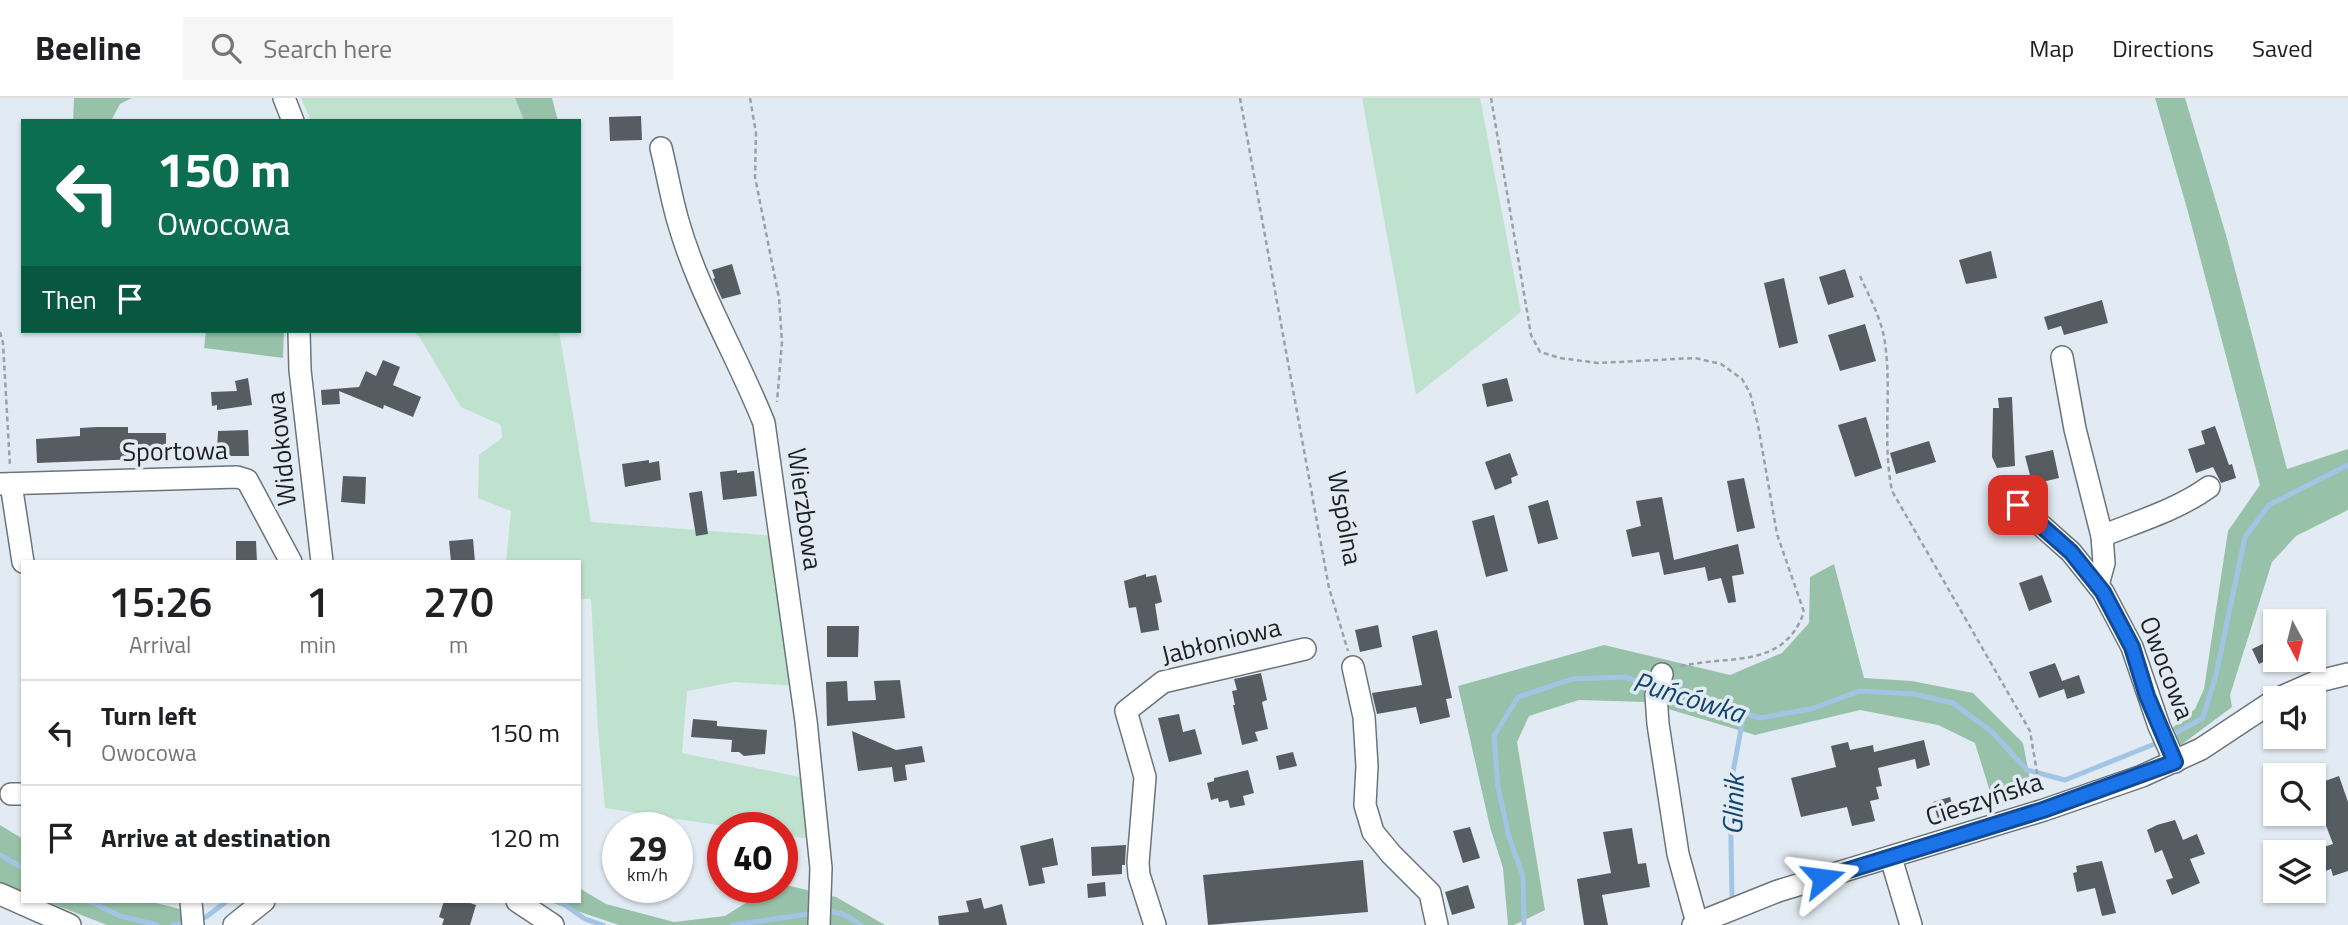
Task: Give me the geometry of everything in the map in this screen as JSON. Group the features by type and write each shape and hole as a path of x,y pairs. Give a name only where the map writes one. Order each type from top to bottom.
{"street":[{"path":"284,98 292,119"},
{"name":"Wierzbowa","path":"661,148 678,222 691,257 729,346 747,378 764,423 806,721 821,868 819,925"},
{"name":"Widokowa","path":"299,333 300,370 322,560"},
{"path":"2062,357 2075,429 2102,536 2104,563 2098,585"},
{"name":"Sportowa","path":"6,484 237,477 247,480 290,560"},
{"path":"6,484 23,560"},
{"path":"2102,536 2191,500 2209,487"},
{"name":"Owocowa","path":"2018,505 2071,552 2098,585 2115,612 2132,647 2172,756"},
{"name":"Jabłoniowa","path":"1155,925 1139,875 1138,863 1145,777 1126,711 1163,682 1305,649"},
{"path":"1353,667 1364,717 1367,814 1373,832 1430,893 1437,925"},
{"name":"Cieszyńska","path":"2306,686 2348,674"},
{"name":"Cieszyńska","path":"1659,685 1658,724 1678,854 1695,924 1778,891 2068,802 2172,756 2201,749 2263,708"},
{"path":"1891,858 1910,925"},
{"path":"0,894 40,920 70,925"},
{"path":"234,925 262,903"},
{"path":"520,903 553,925"}],"path":[{"path":"750,98 756,133 755,177 779,298 782,342 779,397 766,435"},
{"name":"Wspólna","path":"1240,98 1329,588 1353,667"},
{"path":"1490,98 1531,335 1539,352 1598,363 1695,358 1721,364 1742,379 1750,393 1777,534 1804,611 1791,638 1769,653 1699,661 1676,668 1659,685"},
{"path":"1860,276 1878,316 1885,342 1888,404 1886,462 1892,491 2024,720 2032,738 2041,792"},
{"path":"0,332 3,343 6,484"}],"green space":[{"path":"74,98 132,98 120,104 112,119 73,119"},
{"path":"301,98 515,98 523,119 310,119"},
{"path":"515,98 552,98 557,119 523,119"},
{"path":"1362,98 1480,98 1521,312 1416,395"},
{"path":"2155,98 2185,98 2226,235 2287,469 2348,449 2348,510 2296,536 2272,562 2230,695 2232,707 2181,745 2171,729 2195,709 2204,689 2228,531 2260,485"},
{"path":"206,333 284,333 283,358 204,348"},
{"path":"415,333 559,333 591,522 776,536 796,686 734,682 687,691 682,753 805,778 811,839 798,837 798,812 707,812 707,823 693,821 693,812 631,812 605,808 591,599 581,599 581,560 506,560 511,511 478,498 479,455 502,438 501,425 461,407"},
{"path":"1834,564 1864,678 1912,681 1973,693 2023,743 2033,795 1995,808 1975,743 1938,725 1860,710 1755,735 1645,702 1579,700 1529,716 1517,742 1545,910 1514,925 1508,925 1503,868 1490,827 1458,686 1604,645 1730,675 1782,653 1809,623 1810,577"},
{"path":"0,825 21,838 21,891 0,882"},
{"path":"798,888 836,897 885,925 619,925 553,903 581,903 581,889 602,903 674,922 725,916 746,903 798,903"},
{"path":"50,903 156,903 180,909 183,925 107,925"}],"building":[{"path":"641,116 642,140 610,141 609,117"},
{"path":"1991,251 1997,278 1966,284 1959,260"},
{"path":"732,264 741,294 722,299 712,270"},
{"path":"1845,269 1854,297 1828,305 1819,277"},
{"path":"1784,278 1798,343 1779,348 1764,283"},
{"path":"2102,300 2108,323 2064,335 2061,326 2048,330 2044,317"},
{"path":"1865,324 1876,361 1840,371 1828,335"},
{"path":"383,360 400,367 393,385 421,397 413,417 384,405 383,409 339,391 340,404 322,405 321,390 359,387 366,371 376,376"},
{"path":"248,378 252,405 217,410 217,405 212,406 211,392 237,391 235,381"},
{"path":"1507,378 1513,401 1487,407 1482,384"},
{"path":"2012,397 2015,466 1997,468 1992,457 1993,408 1999,408 1998,398"},
{"path":"1866,417 1882,468 1855,477 1838,425"},
{"path":"2215,426 2236,478 2221,483 2213,467 2196,473 2188,449 2205,444 2201,431"},
{"path":"128,427 128,433 166,433 166,458 37,463 36,439 80,436 80,428"},
{"path":"248,430 249,456 225,456 224,450 217,450 218,431"},
{"path":"1929,441 1936,462 1896,474 1890,453"},
{"path":"2053,450 2059,478 2038,483 2037,478 2031,479 2025,456"},
{"path":"1510,453 1518,475 1511,478 1512,483 1495,490 1485,462"},
{"path":"649,460 649,463 659,461 661,480 625,487 622,464"},
{"path":"737,470 737,473 754,471 757,496 723,500 720,472"},
{"path":"343,476 366,477 365,504 341,502"},
{"path":"1744,478 1755,528 1737,532 1727,481"},
{"path":"702,491 708,534 696,536 689,493"},
{"path":"1662,497 1674,560 1738,544 1744,574 1732,576 1736,602 1728,603 1721,578 1708,581 1705,567 1664,575 1659,552 1632,557 1626,530 1641,526 1636,501"},
{"path":"1548,500 1558,539 1538,544 1528,506"},
{"path":"1494,515 1508,571 1486,577 1472,521"},
{"path":"473,539 475,560 451,560 449,541"},
{"path":"236,541 256,541 257,560 236,560"},
{"path":"1146,574 1146,577 1156,575 1162,602 1155,604 1159,630 1141,633 1136,607 1129,608 1124,581"},
{"path":"2042,575 2052,602 2029,611 2019,583"},
{"path":"1378,625 1382,647 1360,652 1355,630"},
{"path":"827,626 859,626 858,657 827,657"},
{"path":"1437,630 1452,698 1446,699 1450,717 1420,724 1416,707 1377,714 1372,693 1422,685 1412,636"},
{"path":"2263,644 2263,662 2259,664 2252,649"},
{"path":"2055,663 2062,681 2079,675 2085,693 2067,699 2064,689 2039,698 2029,672"},
{"path":"1261,673 1267,700 1262,702 1268,729 1255,732 1258,741 1242,745 1233,705 1232,691 1237,690 1234,679"},
{"path":"900,680 905,718 827,726 826,682 847,681 848,701 876,700 874,681"},
{"path":"1179,714 1183,732 1195,729 1202,754 1169,762 1158,718"},
{"path":"693,719 717,721 717,726 767,730 765,754 744,756 739,752 731,752 732,740 691,737"},
{"path":"852,731 896,750 922,746 925,762 905,765 907,780 894,782 892,767 858,771"},
{"path":"1924,740 1930,765 1917,769 1915,759 1878,768 1882,786 1876,787 1879,799 1870,801 1875,821 1852,826 1847,807 1801,817 1791,778 1836,767 1831,746 1848,742 1850,750 1873,745 1874,752"},
{"path":"1293,752 1297,766 1279,770 1276,756"},
{"path":"1248,770 1254,793 1243,796 1245,805 1230,808 1228,800 1211,800 1207,783 1214,781 1214,778"},
{"path":"2339,776 2348,802 2348,871 2333,876 2331,869 2326,871 2326,846 2333,844 2326,826 2326,781"},
{"path":"1950,797 1955,814 1938,819 1933,802"},
{"path":"2175,820 2183,840 2197,834 2205,854 2190,859 2200,883 2172,895 2166,880 2173,878 2162,850 2155,853 2147,830"},
{"path":"1470,827 1480,858 1463,863 1453,831"},
{"path":"1632,828 1638,864 1646,863 1650,887 1602,895 1608,925 1584,925 1577,879 1611,873 1603,832"},
{"path":"1053,838 1058,865 1042,868 1045,883 1029,886 1020,846"},
{"path":"1126,845 1122,874 1092,876 1091,847"},
{"path":"1363,860 1368,912 1208,925 1203,875"},
{"path":"2102,861 2116,913 2102,916 2095,888 2077,892 2073,873 2077,872 2076,866"},
{"path":"1105,882 1106,896 1088,898 1087,884"},
{"path":"1468,885 1475,908 1452,915 1445,892"},
{"path":"981,898 984,909 1002,904 1007,925 939,925 938,916 969,912 966,901"},
{"path":"443,903 476,905 470,925 442,925 444,919 439,917"}],"waterway":[{"name":"Puńcówka","path":"2170,736 2203,718 2216,675 2245,537 2269,505 2348,465"},
{"name":"Puńcówka","path":"1524,925 1523,876 1509,837 1498,787 1494,736 1518,697 1572,679 1624,677 1654,686"},
{"name":"Puńcówka","path":"1663,688 1760,718 1811,709 1860,691 1913,694 1953,703 1992,732 2027,770 2065,780 2162,741"},
{"name":"Glinik","path":"1732,897 1730,788 1744,713"},
{"name":"Puńcówka","path":"0,855 21,867"},
{"name":"Puńcówka","path":"93,903 120,916 157,925"},
{"name":"Puńcówka","path":"196,919 206,917 224,903"},
{"name":"Puńcówka","path":"562,903 585,919 603,925"},
{"name":"Puńcówka","path":"825,912 840,913 861,925"},
{"name":"Puńcówka","path":"732,925 816,913"},
{"name":"Puńcówka","path":"173,925 187,922"}],"route":[{"path":"1823,878 2092,794 2175,762 2147,696 2132,647 2103,592 2071,552 2018,505"}]}
